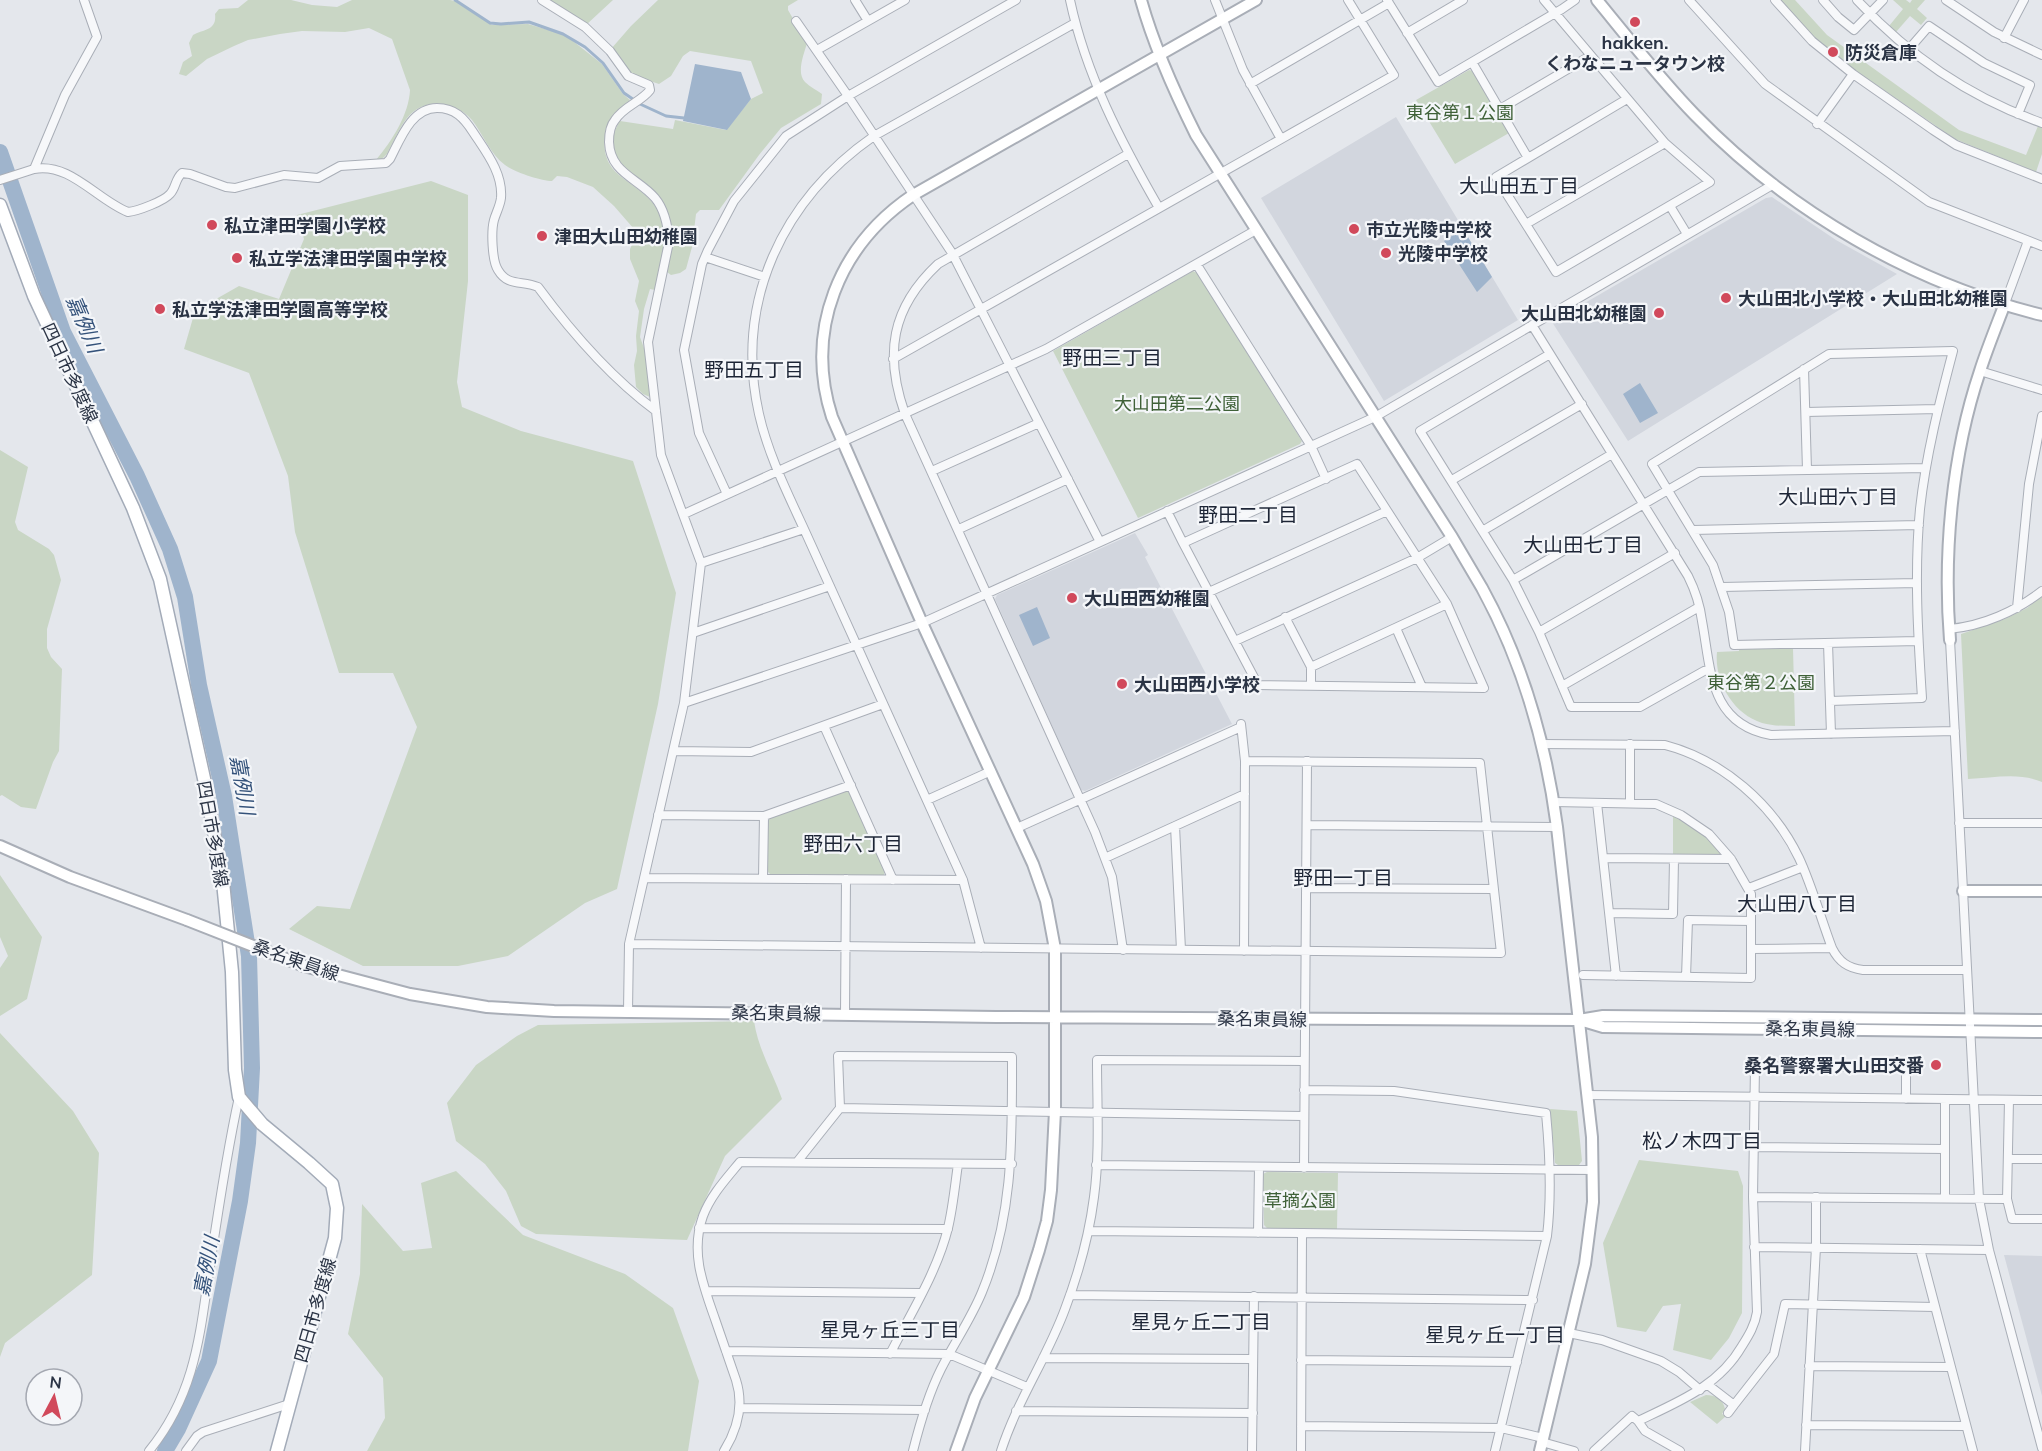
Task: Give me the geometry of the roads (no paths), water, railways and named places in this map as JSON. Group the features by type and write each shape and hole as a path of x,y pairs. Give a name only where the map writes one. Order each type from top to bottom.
{"main road":[{"name":"四日市多度線","path":"0,205 34,296 133,508 160,579 205,783 223,882 232,972 235,1070 239,1097 262,1124 332,1184 337,1208 335,1238 277,1451"}],"street":[{"path":"34,169 65,95 97,37 84,0"},
{"path":"542,0 585,27 610,51 628,76 649,86 651,90 629,105 613,122 610,130 610,153 622,172 648,190 655,198 662,208 669,231 669,242 648,342 661,455 701,563 684,703 629,944 628,1011"},
{"path":"855,0 868,21"},
{"path":"817,50 905,0"},
{"path":"727,494 699,433 684,350 705,257 734,201 786,136 848,96 1016,0"},
{"path":"1070,0 1075,23 1098,90 1128,154 1159,208"},
{"path":"1141,0 1159,55 1183,110 1220,174 1452,537 1482,589 1502,630 1528,698 1542,744 1557,827 1587,1095 1593,1170 1590,1232 1585,1264 1542,1444"},
{"path":"1215,0 1250,84 1281,139"},
{"path":"956,1451 975,1398 1024,1297 1040,1250 1051,1190 1054,1111 1054,949 1046,901 1033,864 922,623 842,443 829,407 824,383 823,342 830,305 843,271 860,243 887,214 913,195 1256,0"},
{"path":"893,359 1394,75 1348,0"},
{"path":"1407,33 1463,0"},
{"path":"1544,0 1590,56 1628,99 1665,143 1710,182 1556,272 1496,177 1628,99"},
{"path":"1250,84 1361,20 1388,1 1438,82 1575,0"},
{"path":"1597,0 1667,85 1696,116 1774,184 1833,226 1925,275 2004,306 2042,315"},
{"path":"1689,0 1761,80 1817,124 1929,202 2042,246"},
{"path":"1775,0 1812,41 1853,74 1956,145 2042,179"},
{"path":"1823,0 1854,30 1883,0"},
{"path":"1857,0 1927,63 1968,90 2042,123"},
{"path":"1947,0 2004,38 2042,56"},
{"path":"2004,38 2024,0"},
{"path":"796,21 952,254 1100,542"},
{"path":"981,948 963,880 767,445 759,415 753,369 755,320 765,277 781,239 810,195 843,159 874,136 1075,23"},
{"path":"1910,49 1929,26 1984,63 2030,85 2018,114"},
{"path":"1500,109 1590,56"},
{"path":"1472,62 1528,158"},
{"path":"1817,124 1853,74"},
{"path":"0,180 46,167 62,171 128,212 166,197 173,191 176,179 182,172 235,188 284,175 318,178 340,165 386,163 415,117 431,109 448,110 464,118 491,159 500,181 501,198 494,221 494,260 503,278 512,283 538,287 573,334 637,397 656,411"},
{"path":"1526,224 1665,143"},
{"path":"1123,950 1112,877 1105,858 1081,799 905,414 895,379 893,359 899,322 910,295 930,270 952,254 1128,154"},
{"path":"684,703 922,623 1375,417 1774,184"},
{"path":"1670,206 1687,234"},
{"path":"684,514 1055,344 1256,230"},
{"path":"2028,241 1980,371 1964,434 1953,502 1947,587 1979,1199 1989,1250 2042,1448"},
{"path":"705,257 765,277"},
{"path":"1197,265 1311,446 1326,478"},
{"path":"1532,326 1645,503 1688,576 1699,607 1715,691 1723,705 1743,725 1771,735 1955,731"},
{"path":"1830,701 1922,698 1918,641 1919,525 1926,468 1937,409 1953,351 1829,354 1652,465 1713,565 1729,612 1734,645 1918,641"},
{"path":"1550,354 1420,431 1514,580 1571,707 1640,707 1704,671 1710,670"},
{"path":"1804,369 1808,470"},
{"path":"1980,371 2042,390"},
{"path":"1452,480 1582,404"},
{"path":"1806,412 1937,409"},
{"path":"2017,608 2029,484 2042,416"},
{"path":"932,471 1039,423"},
{"path":"1484,530 1612,454"},
{"path":"1167,511 1183,543 1234,641 1258,685 1484,688 1447,604 1358,464 1183,543"},
{"path":"1514,580 1699,472 1926,468"},
{"path":"958,529 1068,479"},
{"path":"1209,592 1387,511"},
{"path":"1693,530 1919,525"},
{"path":"701,563 804,529"},
{"path":"1234,641 1417,558 1452,537"},
{"path":"1539,632 1674,553"},
{"path":"1722,587 1917,583"},
{"path":"693,633 830,586"},
{"path":"1949,634 2017,608 2042,591"},
{"path":"1311,667 1447,604"},
{"path":"1562,686 1699,607"},
{"path":"1285,617 1311,667 1311,686"},
{"path":"1396,628 1422,687"},
{"path":"1828,643 1831,734"},
{"path":"673,752 751,752 883,704"},
{"path":"1017,828 1241,724 1245,761 1244,951"},
{"path":"824,726 893,880"},
{"path":"1542,744 1630,744 1665,746 1681,750 1730,777 1766,808 1790,842 1803,867 1832,948 1840,961 1856,969 1967,970"},
{"path":"1629,803 1630,744"},
{"path":"629,944 1501,953 1480,763 1245,761"},
{"path":"1304,1167 1307,761"},
{"path":"927,801 992,771"},
{"path":"658,814 764,816 851,784"},
{"path":"1105,858 1245,794"},
{"path":"1554,802 1656,804 1681,815 1709,834 1731,859 1749,888 1751,898 1750,978 1583,975"},
{"path":"1597,802 1616,976"},
{"path":"763,878 764,816"},
{"path":"1959,823 2042,823"},
{"path":"1306,825 1557,827"},
{"path":"1175,826 1181,950"},
{"name":"桑名東員線","path":"0,846 70,877 304,966 410,994 487,1006 554,1011 1054,1017 1579,1020 1603,1016 2042,1020"},
{"path":"1604,858 1731,859"},
{"path":"1610,913 1674,914 1674,859"},
{"path":"1749,888 1803,867"},
{"path":"644,878 963,880"},
{"path":"845,1014 846,879"},
{"path":"1306,888 1494,889"},
{"path":"1963,891 2042,891"},
{"path":"1686,977 1688,920 1751,921"},
{"path":"1751,949 1832,948"},
{"name":"桑名東員線","path":"1579,1020 1603,1027 2042,1032"},
{"path":"797,1162 840,1108 838,1056 1012,1057 1012,1164 1002,1230 976,1304 934,1385 913,1451"},
{"path":"1001,1451 1016,1411 1043,1358 1070,1295 1089,1231 1095,1195 1097,1060 1304,1061"},
{"path":"1638,1421 1708,1384 1739,1352 1756,1320 1753,1197 1755,1066 1906,1067 1906,1099"},
{"path":"1304,1090 1394,1091 1546,1113 1551,1169 1547,1236 1495,1451"},
{"path":"1587,1095 2042,1100"},
{"path":"149,1451 176,1412 194,1363 229,1144 239,1097"},
{"path":"1945,1099 1945,1198"},
{"path":"2009,1100 2007,1199 2012,1219 2042,1219"},
{"path":"840,1108 1012,1113 1054,1111 1304,1116"},
{"path":"1754,1147 1945,1149"},
{"path":"2008,1159 2042,1159"},
{"path":"724,1451 737,1424 738,1387 699,1267 697,1245 699,1228 715,1193 740,1162 1012,1164"},
{"path":"890,1354 932,1271 948,1229 958,1164"},
{"path":"1096,1165 1593,1170"},
{"path":"1258,1233 1259,1167"},
{"path":"1753,1197 2007,1199"},
{"path":"1805,1451 1816,1248 1816,1197"},
{"path":"699,1228 948,1229"},
{"path":"1089,1231 1547,1236"},
{"path":"1301,1451 1302,1233"},
{"path":"1754,1247 1989,1250"},
{"path":"1920,1249 1972,1451"},
{"path":"706,1291 921,1293"},
{"path":"1070,1295 1533,1300"},
{"path":"1252,1451 1254,1296"},
{"path":"1728,1413 1774,1354 1785,1304 1935,1307"},
{"path":"1569,1333 1602,1340 1661,1361 1679,1372 1700,1390"},
{"path":"726,1351 949,1354 1027,1387"},
{"path":"1043,1358 1253,1359"},
{"path":"1301,1360 1517,1362"},
{"path":"1809,1366 1950,1367"},
{"path":"1708,1384 1734,1405"},
{"path":"186,1451 202,1432 289,1404"},
{"path":"739,1408 925,1410"},
{"path":"1016,1411 1253,1413"},
{"path":"1594,1451 1632,1416 1645,1431 1680,1451"},
{"path":"1806,1425 1966,1426"},
{"path":"1301,1426 1501,1428 1542,1444 1574,1451"}],"water":[{"path":"695,64 741,72 751,99 727,130 683,121"},
{"path":"1463,229 1492,277 1477,292 1444,241"},
{"path":"1640,383 1658,413 1640,423 1623,394"},
{"path":"1037,607 1050,638 1033,646 1019,615"}],"waterway":[{"path":"455,0 490,23 529,22 563,34 585,47 603,63 624,93 640,104 666,116 684,118"},
{"name":"嘉例川","path":"0,152 63,332 137,476 170,549 185,597 199,685 224,796 249,956 252,1068 248,1143 240,1201 209,1361 178,1429 165,1451"}],"place":[{"name":"hakken. くわなニュータウン校","path":"1635,22"},
{"name":"防災倉庫","path":"1833,52"},
{"name":"私立津田学園小学校","path":"212,225"},
{"name":"市立光陵中学校","path":"1354,229"},
{"name":"津田大山田幼稚園","path":"542,236"},
{"name":"光陵中学校","path":"1386,253"},
{"name":"私立学法津田学園中学校","path":"237,258"},
{"name":"大山田北小学校・大山田北幼稚園","path":"1726,298"},
{"name":"私立学法津田学園高等学校","path":"160,309"},
{"name":"大山田北幼稚園","path":"1659,313"},
{"name":"大山田西幼稚園","path":"1072,598"},
{"name":"大山田西小学校","path":"1122,684"},
{"name":"桑名警察署大山田交番","path":"1936,1065"}],"district":[{"name":"大山田五丁目","path":"1519,185"},
{"name":"野田三丁目","path":"1112,357"},
{"name":"野田五丁目","path":"754,369"},
{"name":"大山田六丁目","path":"1838,496"},
{"name":"野田二丁目","path":"1248,514"},
{"name":"大山田七丁目","path":"1583,544"},
{"name":"野田六丁目","path":"853,843"},
{"name":"野田一丁目","path":"1343,877"},
{"name":"大山田八丁目","path":"1797,903"},
{"name":"松ノ木四丁目","path":"1702,1140"},
{"name":"星見ヶ丘二丁目","path":"1201,1321"},
{"name":"星見ヶ丘三丁目","path":"890,1329"},
{"name":"星見ヶ丘一丁目","path":"1495,1334"}],"park label":[{"name":"東谷第１公園","path":"1460,112"},
{"name":"大山田第二公園","path":"1177,403"},
{"name":"東谷第２公園","path":"1761,682"},
{"name":"草摘公園","path":"1300,1200"}]}
